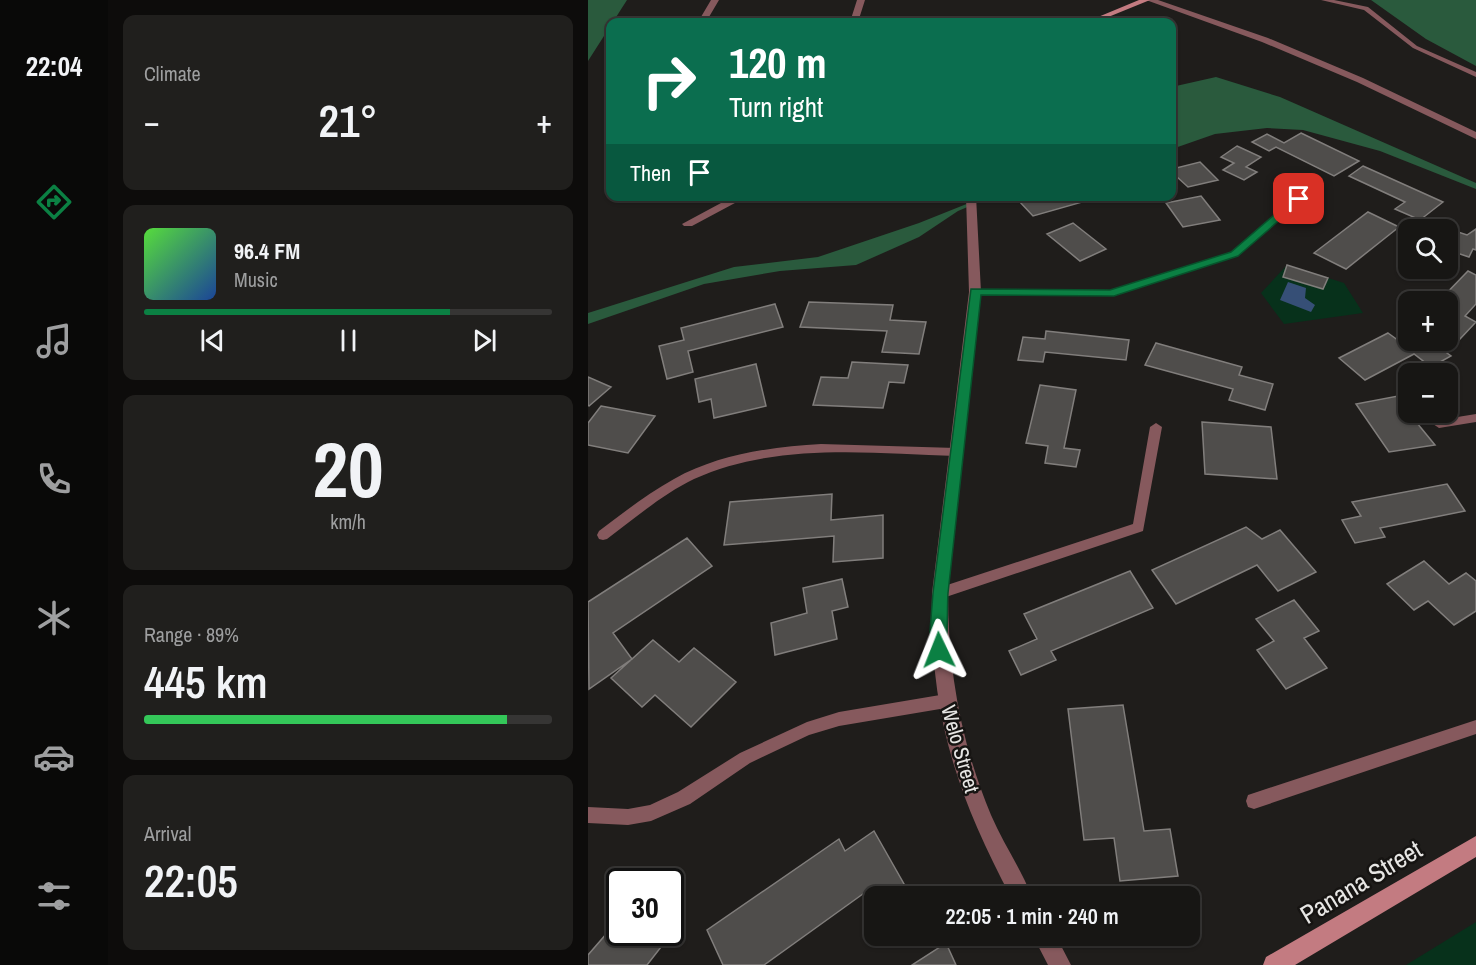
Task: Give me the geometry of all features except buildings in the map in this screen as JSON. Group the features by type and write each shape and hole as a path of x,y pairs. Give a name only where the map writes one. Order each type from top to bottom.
{"street":[{"path":"704,18 715,0"},
{"path":"855,18 861,0"},
{"path":"1101,18 1148,0 1265,40 1360,80 1476,136"},
{"path":"688,224 733,201"},
{"name":"Welo Street","path":"971,201 975,292 940,593 938,631 942,687 956,748 978,812 1016,886"},
{"name":"Panana Street","path":"1274,965 1476,846"},
{"path":"1050,946 1060,965"}],"lane":[{"path":"1324,0 1366,9 1415,47 1476,75"},
{"path":"975,292 1110,293 1234,254 1299,199"},
{"path":"1439,424 1476,418"},
{"path":"940,593 1138,527 1156,427"},
{"path":"603,535 669,488 690,477 754,454 798,449 956,452"},
{"path":"588,815 628,817 651,813 684,798 745,758 807,729 839,719 946,701"},
{"path":"1254,801 1475,730"}],"green space":[{"path":"588,0 627,0 615,18 606,18 606,33 588,61"},
{"path":"1371,0 1476,0 1476,66 1426,39"},
{"path":"1216,77 1280,97 1476,183 1476,189 1380,151 1303,130 1267,128 1215,134 1176,148 1176,86"},
{"path":"974,201 982,201 958,211 919,237 856,265 780,271 704,284 588,324 588,313 734,267 818,257 919,223"},
{"path":"1287,265 1344,283 1363,313 1284,324 1261,293"},
{"path":"1476,922 1476,965 1406,965"}],"water":[{"path":"1288,282 1306,288 1305,298 1315,305 1311,312 1280,300"}],"route":[{"path":"939,650 940,593 975,292 1110,293 1234,254 1299,199"}]}
